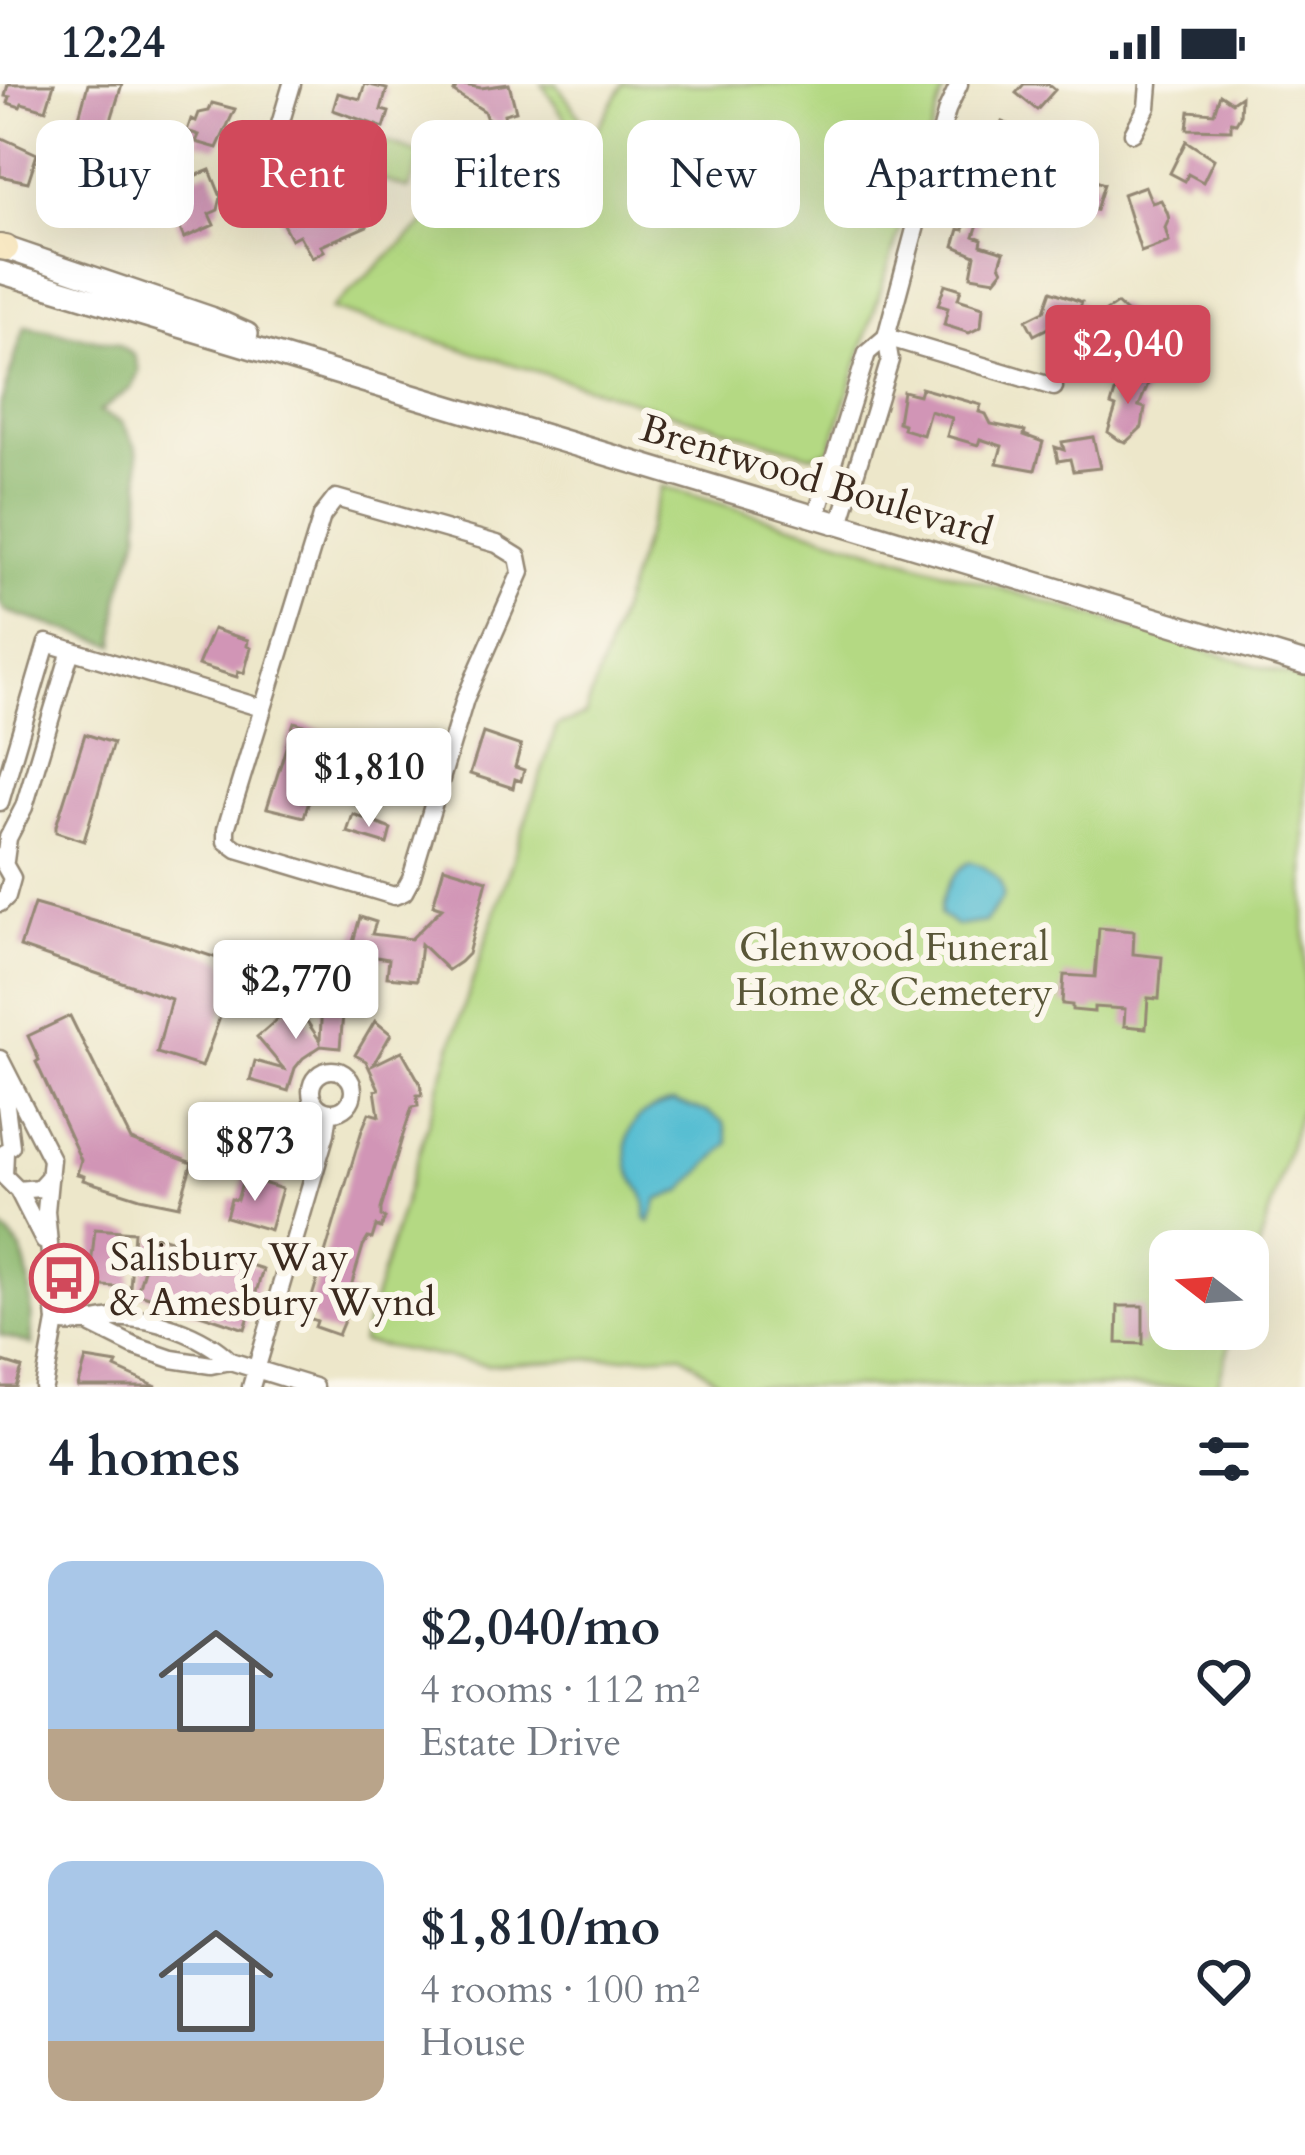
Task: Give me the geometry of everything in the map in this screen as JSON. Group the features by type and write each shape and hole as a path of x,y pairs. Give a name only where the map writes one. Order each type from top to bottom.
{"street":[{"path":"281,120 292,84"},
{"path":"840,524 890,359 886,337 947,110 959,84"},
{"path":"1133,134 1147,106 1149,84"},
{"name":"Brentwood Boulevard","path":"2,253 211,319 307,362 1305,664"},
{"path":"886,337 1054,387"},
{"path":"816,517 867,353 886,337"},
{"path":"336,498 497,544 518,557 521,572 465,699 404,892 381,894 237,849 226,841 262,708 322,516 336,498"},
{"path":"0,802 47,644 262,708"},
{"path":"0,903 12,878 2,859 25,807 71,650"},
{"path":"0,1061 47,1151 46,1202 56,1322 44,1387"},
{"path":"0,1061 2,1168 50,1253"},
{"path":"254,1378 328,1112"},
{"path":"5,1152 34,1142 47,1151"},
{"path":"10,1186 39,1188 50,1175"},
{"path":"92,1325 110,1318 155,1325 207,1343 254,1378 314,1387"},
{"path":"56,1322 92,1325 172,1359 211,1365 230,1361"}],"green space":[{"path":"542,84 557,84 582,120 566,120"},
{"path":"623,84 946,84 935,120 824,120 824,228 900,228 830,450 811,455 331,309 419,228 603,228 602,120"},
{"path":"387,142 411,151 409,189 387,181"},
{"path":"25,326 117,344 135,356 139,371 131,388 99,412 122,422 137,449 141,492 139,533 119,596 115,645 5,611 0,602 0,406"},
{"name":"Glenwood Funeral Home & Cemetery","path":"662,486 1305,680 1305,1094 1264,1230 1149,1230 1149,1350 1228,1350 1217,1387 726,1387 681,1354 487,1365 361,1342 458,1025 557,726 585,715"},
{"path":"0,1228 12,1238 26,1264 32,1345 0,1335"}],"water":[{"path":"969,862 993,874 1003,898 985,922 957,926 940,915 941,907 952,878"},
{"path":"674,1102 724,1123 729,1143 682,1191 658,1200 650,1222 628,1164 627,1139 643,1115"}],"building":[{"path":"8,84 54,84 46,110 8,103"},
{"path":"88,84 122,84 111,120 78,120"},
{"path":"365,84 387,89 381,110 389,112 386,120 361,120 333,110 338,93 360,99"},
{"path":"458,84 481,88 509,84 516,111 504,114 505,120 490,120 454,92"},
{"path":"1024,84 1048,84 1055,90 1037,110 1016,93"},
{"path":"1220,94 1232,102 1241,96 1240,116 1236,123 1231,122 1231,130 1187,129 1189,111 1214,113"},
{"path":"212,103 235,109 230,120 218,120 217,148 196,142 199,135 194,133 194,120 209,111"},
{"path":"0,137 36,154 28,182 0,176"},
{"path":"1186,141 1214,159 1203,182 1188,174 1185,181 1170,173"},
{"path":"210,170 218,190 218,210 209,214 214,225 184,238 180,228 194,228 194,176"},
{"path":"1145,186 1152,203 1161,200 1167,212 1169,242 1141,252 1123,194"},
{"path":"285,228 362,228 321,246 324,251 312,258 299,235 291,239"},
{"path":"977,228 974,236 982,239 981,245 1004,252 1003,270 995,280 971,276 975,255 954,246 959,229"},
{"path":"945,284 961,289 958,299 983,307 981,327 969,333 944,325 948,308 938,305"},
{"path":"1051,291 1082,302 1072,333 1052,326 1034,335 1026,320 1044,311"},
{"path":"1117,304 1128,314 1141,340 1110,371 1094,350 1112,338 1094,331 1089,322"},
{"path":"1146,373 1148,384 1139,406 1145,408 1142,427 1126,442 1119,440 1108,432 1119,379"},
{"path":"921,388 981,405 979,412 991,424 1025,431 1024,435 1043,442 1035,470 997,463 1002,446 947,436 952,418 930,411 923,435 903,429 904,424 898,422 903,391 919,395"},
{"path":"1093,437 1100,468 1073,471 1070,459 1058,461 1055,447 1064,450 1062,442"},
{"path":"213,629 248,640 251,648 244,673 238,671 237,677 198,665"},
{"path":"294,722 337,735 328,755 323,754 315,779 320,781 316,791 312,790 304,817 267,808"},
{"path":"483,733 521,746 515,767 524,770 513,788 470,774"},
{"path":"85,734 113,743 84,841 56,832 56,826"},
{"path":"369,746 413,759 408,775 365,766"},
{"path":"353,814 391,829 387,844 347,832"},
{"path":"444,867 487,880 468,954 460,962 448,970 421,944 417,980 387,977 389,959 370,956 367,966 348,960 360,917 376,922 372,934 411,939 442,908 433,905"},
{"path":"34,904 178,945 233,967 202,1067 157,1053 171,999 20,947"},
{"path":"1099,928 1134,931 1133,954 1162,957 1159,999 1148,998 1146,1028 1124,1026 1125,1009 1094,1007 1094,1012 1062,1004 1064,975 1095,977"},
{"path":"322,1002 344,1003 340,1048 321,1046 303,1058 288,1091 250,1080 255,1061 284,1069 257,1037 295,1003 320,1041"},
{"path":"70,1016 131,1140 192,1163 179,1206 140,1198 77,1174 81,1160 28,1036"},
{"path":"375,1021 391,1034 373,1065 402,1051 422,1095 417,1095 418,1106 412,1107 402,1138 381,1209 385,1218 363,1246 349,1293 355,1294 338,1335 315,1327 317,1321 306,1317 362,1130 369,1113 379,1116 375,1090 379,1089 366,1061 355,1055"},
{"path":"250,1108 293,1126 290,1161 250,1153 256,1132 244,1128"},
{"path":"244,1177 282,1189 270,1230 226,1217"},
{"path":"95,1229 134,1232 130,1288 89,1285"},
{"path":"154,1235 263,1269 245,1329 137,1293"},
{"path":"1118,1306 1143,1306 1143,1344 1117,1343"},
{"path":"86,1359 117,1364 115,1368 157,1387 78,1387"},
{"path":"0,1361 22,1368 16,1387 0,1387"}],"place":[{"name":"Salisbury Way & Amesbury Wynd","path":"64,1278"}]}
